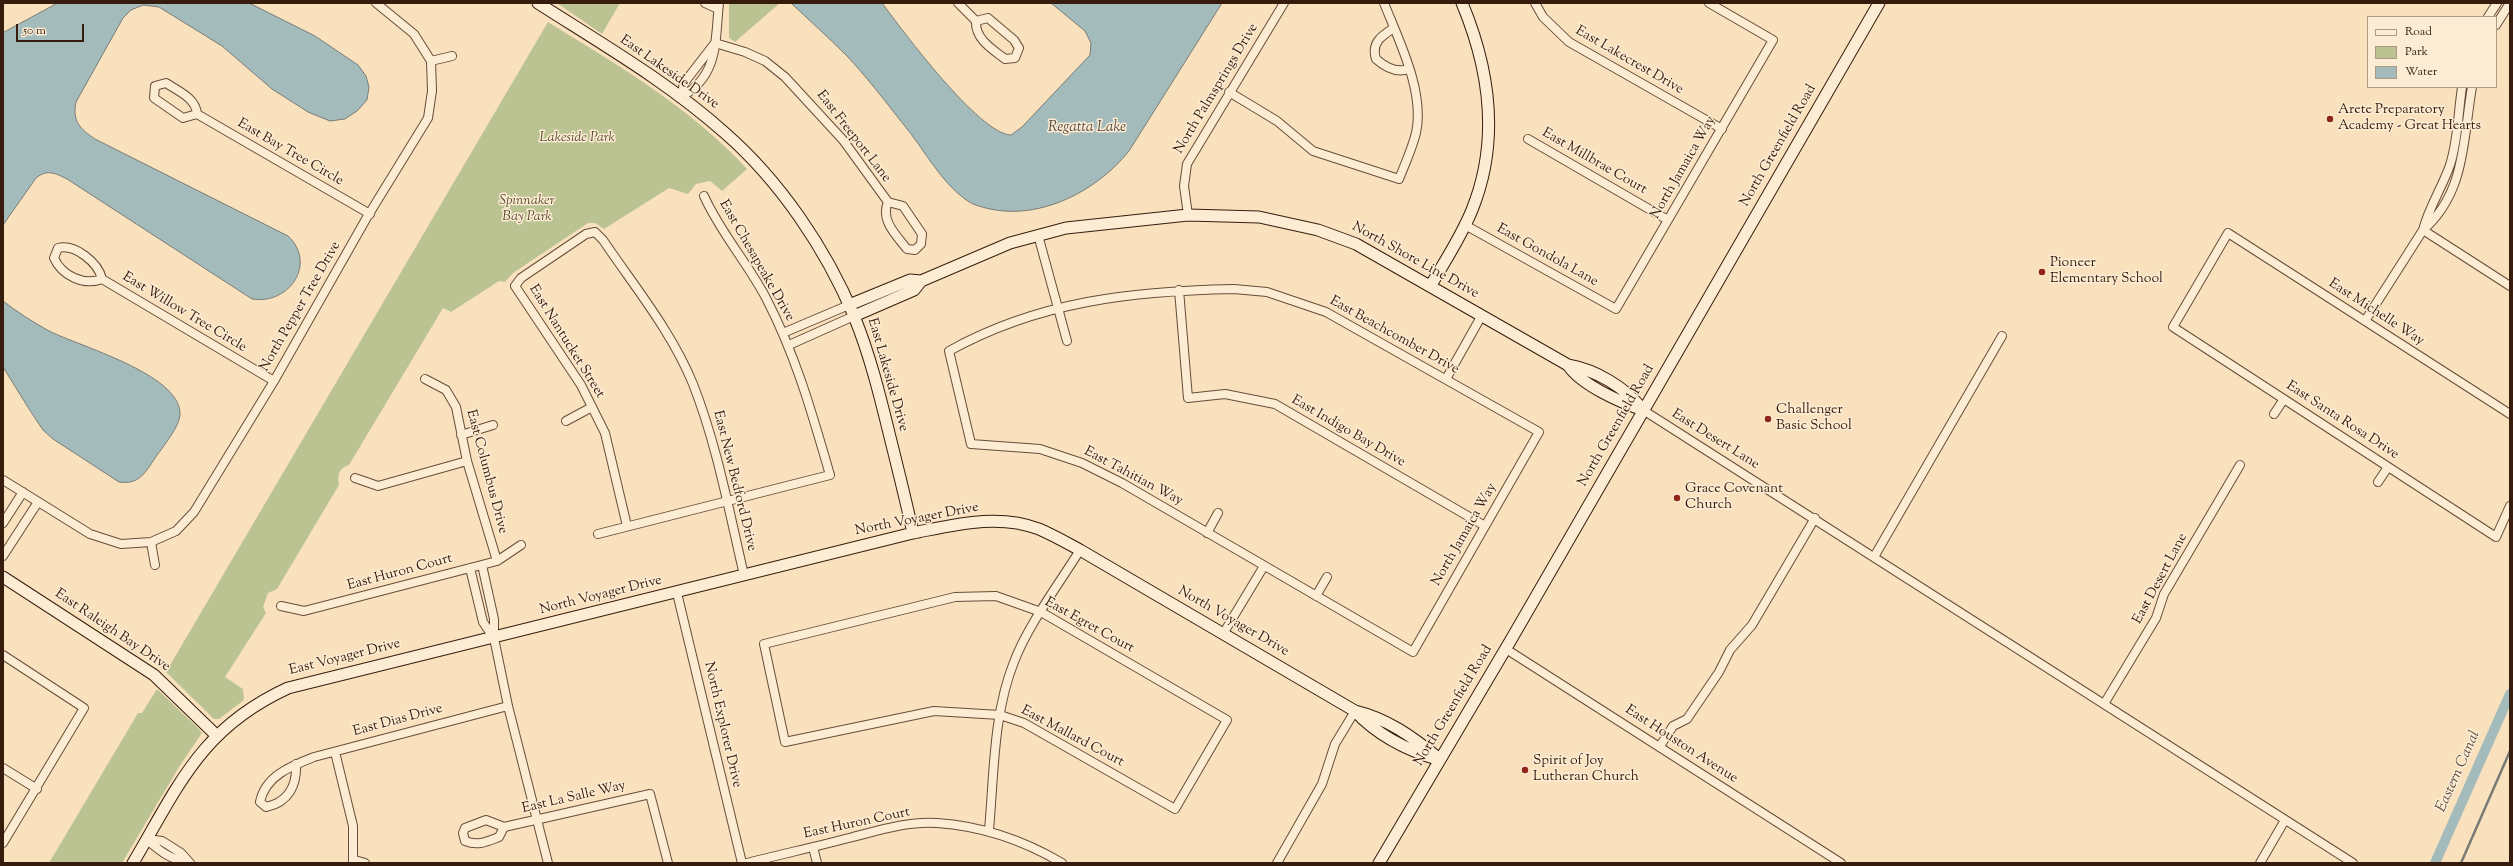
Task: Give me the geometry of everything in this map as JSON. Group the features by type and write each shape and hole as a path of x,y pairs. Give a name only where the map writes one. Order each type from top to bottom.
{"street":[{"path":"376,3 414,34 431,61 452,56"},
{"name":"East Lakeside Drive","path":"538,3 681,97 727,134 764,174 813,239 854,316 879,393 913,533"},
{"path":"681,97 694,90 713,62 719,6 705,3"},
{"path":"958,3 976,21 976,28 980,38 1005,59 1015,58 1019,48 1014,40 988,18 976,21"},
{"name":"North Palmsprings Drive","path":"1188,215 1184,186 1187,164 1284,3"},
{"path":"1229,92 1277,121 1313,152 1399,179 1416,132 1416,96 1409,69 1384,3"},
{"path":"1431,285 1465,225 1476,197 1485,166 1489,122 1487,88 1482,59 1462,3"},
{"name":"East Lakecrest Drive","path":"1535,3 1543,17 1569,42 1722,129"},
{"name":"North Jamaica Way","path":"1616,309 1773,40 1709,3"},
{"name":"North Greenfield Road","path":"1379,863 1506,649 1879,3"},
{"path":"2489,16 2496,3"},
{"path":"2497,23 2510,3"},
{"path":"1394,28 1376,42 1373,51 1376,59 1393,70 1401,72 1409,69"},
{"path":"681,97 684,83 715,43"},
{"name":"East Freeport Lane","path":"715,43 745,52 765,62 785,77 843,140 888,202 903,206 922,234 921,244 915,250 907,249 886,220 885,209 888,202"},
{"name":"North Pepper Tree Drive","path":"152,542 176,531 194,512 274,381 370,214 428,118 432,92 431,61"},
{"name":"East Bay Tree Circle","path":"198,114 197,107 190,99 166,83 155,86 154,98 166,108 183,118 198,114 370,214"},
{"path":"2423,230 2427,213 2444,181 2454,149 2462,88"},
{"path":"2365,321 2423,230 2437,218 2454,185 2465,151 2472,88"},
{"name":"East Millbrae Court","path":"1528,139 1668,220"},
{"name":"East Chesapeake Drive","path":"704,196 715,219 765,296 789,345 806,390 830,475 727,502"},
{"name":"North Shore Line Drive","path":"921,281 1010,243 1038,235 1088,225 1188,215 1259,217 1318,230 1362,247 1431,285 1568,365 1585,368 1631,395 1643,410"},
{"name":"East Gondola Lane","path":"1465,225 1616,309"},
{"path":"2423,230 2510,286"},
{"name":"East Nantucket Street","path":"595,232 586,234 579,238 521,278 515,286 581,385 606,433 627,526"},
{"name":"East New Bedford Drive","path":"595,232 603,240 672,341 689,376 713,440 744,575"},
{"name":"East Michelle Way","path":"2172,327 2228,234 2510,414"},
{"path":"1038,235 1056,308 1067,341"},
{"name":"East Willow Tree Circle","path":"102,279 92,283 83,282 67,273 57,265 54,258 58,248 67,246 89,259 100,270 102,279 274,381"},
{"path":"783,333 910,280 921,281"},
{"path":"789,345 914,290 921,281"},
{"name":"East Beachcomber Drive","path":"972,444 949,351 990,330 1056,308 1094,299 1180,290 1234,289 1267,292 1295,300 1356,327 1540,432"},
{"name":"East Indigo Bay Drive","path":"1180,290 1188,398 1226,394 1275,404 1485,526"},
{"path":"1446,379 1482,315"},
{"name":"East Santa Rosa Drive","path":"2172,327 2496,536 2510,506"},
{"path":"1874,557 2002,336"},
{"name":"East Columbus Drive","path":"425,380 446,390 456,407 467,462 496,561"},
{"path":"2274,414 2284,399"},
{"path":"566,421 592,407"},
{"name":"East Desert Lane","path":"1643,410 1815,518 2353,863"},
{"path":"461,435 493,425"},
{"name":"North Jamaica Way","path":"1413,652 1540,432"},
{"name":"East Tahitian Way","path":"972,444 1040,448 1082,463 1122,483 1413,652"},
{"path":"355,478 378,486 467,462"},
{"name":"East Desert Lane","path":"2104,704 2156,618 2164,594 2240,466"},
{"path":"2378,482 2388,467"},
{"path":"3,480 90,534 120,544 152,542 155,565"},
{"path":"3,523 23,492"},
{"path":"3,556 38,502"},
{"path":"598,534 727,502"},
{"path":"1207,533 1218,513"},
{"path":"1660,746 1673,726 1687,719 1719,672 1730,650 1752,625 1815,518"},
{"name":"North Voyager Drive","path":"494,638 913,533 978,521 1006,522 1038,529 1080,550 1355,711 1374,715 1420,743 1440,760"},
{"name":"East Huron Court","path":"281,606 304,611 496,561 521,545"},
{"path":"989,830 1000,715 1014,662 1041,612 1080,550"},
{"path":"482,565 494,619 494,638 508,706 548,863"},
{"path":"1223,634 1264,566"},
{"path":"470,568 483,622 494,638"},
{"name":"East Raleigh Bay Drive","path":"3,577 154,675 216,735"},
{"path":"1316,596 1327,577"},
{"name":"North Explorer Drive","path":"677,593 742,863"},
{"name":"East Egret Court","path":"785,742 764,644 955,597 996,596 1041,612 1227,720 1174,809"},
{"name":"East Voyager Drive","path":"216,735 256,704 288,688 494,638"},
{"name":"East Houston Avenue","path":"1506,649 1841,863"},
{"path":"3,655 84,708 37,789 3,843"},
{"name":"East Dias Drive","path":"296,764 297,779 290,794 275,805 266,807 260,802 266,786 280,772 296,764 335,752 508,706"},
{"name":"East Mallard Court","path":"785,742 934,711 1000,715 1024,723 1174,809"},
{"path":"1276,863 1322,784 1334,744 1355,711"},
{"path":"133,863 187,770 216,735"},
{"path":"335,752 353,826 354,861 365,863"},
{"path":"3,768 37,789"},
{"name":"East La Salle Way","path":"504,827 650,794 668,863"},
{"path":"486,820 504,827 499,837 475,845 465,841 463,834 465,828 474,823 486,820"},
{"path":"2260,863 2285,820"},
{"name":"East Huron Court","path":"747,863 900,826 936,823 989,830 1041,850 1062,863"},
{"path":"147,839 162,841 181,853 188,862"},
{"path":"813,847 817,863"}],"green space":[{"path":"557,3 620,3 602,34"},
{"path":"729,3 780,3 735,42 729,38"},
{"name":"Lakeside Park","path":"548,22 653,89 678,107 702,126 747,169 722,191 710,181 696,184 688,194 669,188 604,229 595,223 588,223 513,273 505,282 499,281 451,312 443,308 349,465 341,470 338,478 339,485 277,589 268,593 263,607 266,613 225,677 243,689 244,700 219,719 214,719 166,672"},
{"path":"157,689 202,733 179,767 122,863 49,863 138,713 142,713"}],"water":[{"path":"58,3 249,3 315,36 358,65 366,76 369,87 367,100 357,111 345,119 330,121 308,112 272,89 222,46 159,7 143,5 131,10 123,18 76,102 75,114 78,124 85,132 95,139 288,236 296,247 300,258 299,269 295,280 288,289 278,295 266,299 252,299 67,179 51,173 40,175 36,178 3,225 3,33"},
{"name":"Regatta Lake","path":"791,3 882,3 923,56 961,100 980,118 997,130 1011,135 1022,127 1090,55 1091,43 1085,31 1051,3 1222,3 1129,151 1116,165 1084,190 1067,199 1048,206 1029,210 1009,211 977,206 956,192 940,174 911,134 861,71"},
{"path":"3,301 25,317 49,331 103,353 146,374 163,386 175,399 180,413 178,424 141,477 132,482 119,482 53,439 43,430 3,367"}],"waterway":[{"name":"Eastern Canal","path":"2435,863 2510,694"},
{"path":"2461,863 2510,751"}],"place":[{"name":"Arete Preparatory Academy - Great Hearts","path":"2330,119"},
{"name":"Pioneer Elementary School","path":"2042,272"},
{"name":"Challenger Basic School","path":"1768,419"},
{"name":"Grace Covenant Church","path":"1677,498"},
{"name":"Spirit of Joy Lutheran Church","path":"1525,770"}],"park label":[{"name":"Spinnaker Bay Park","path":"527,210"}]}
